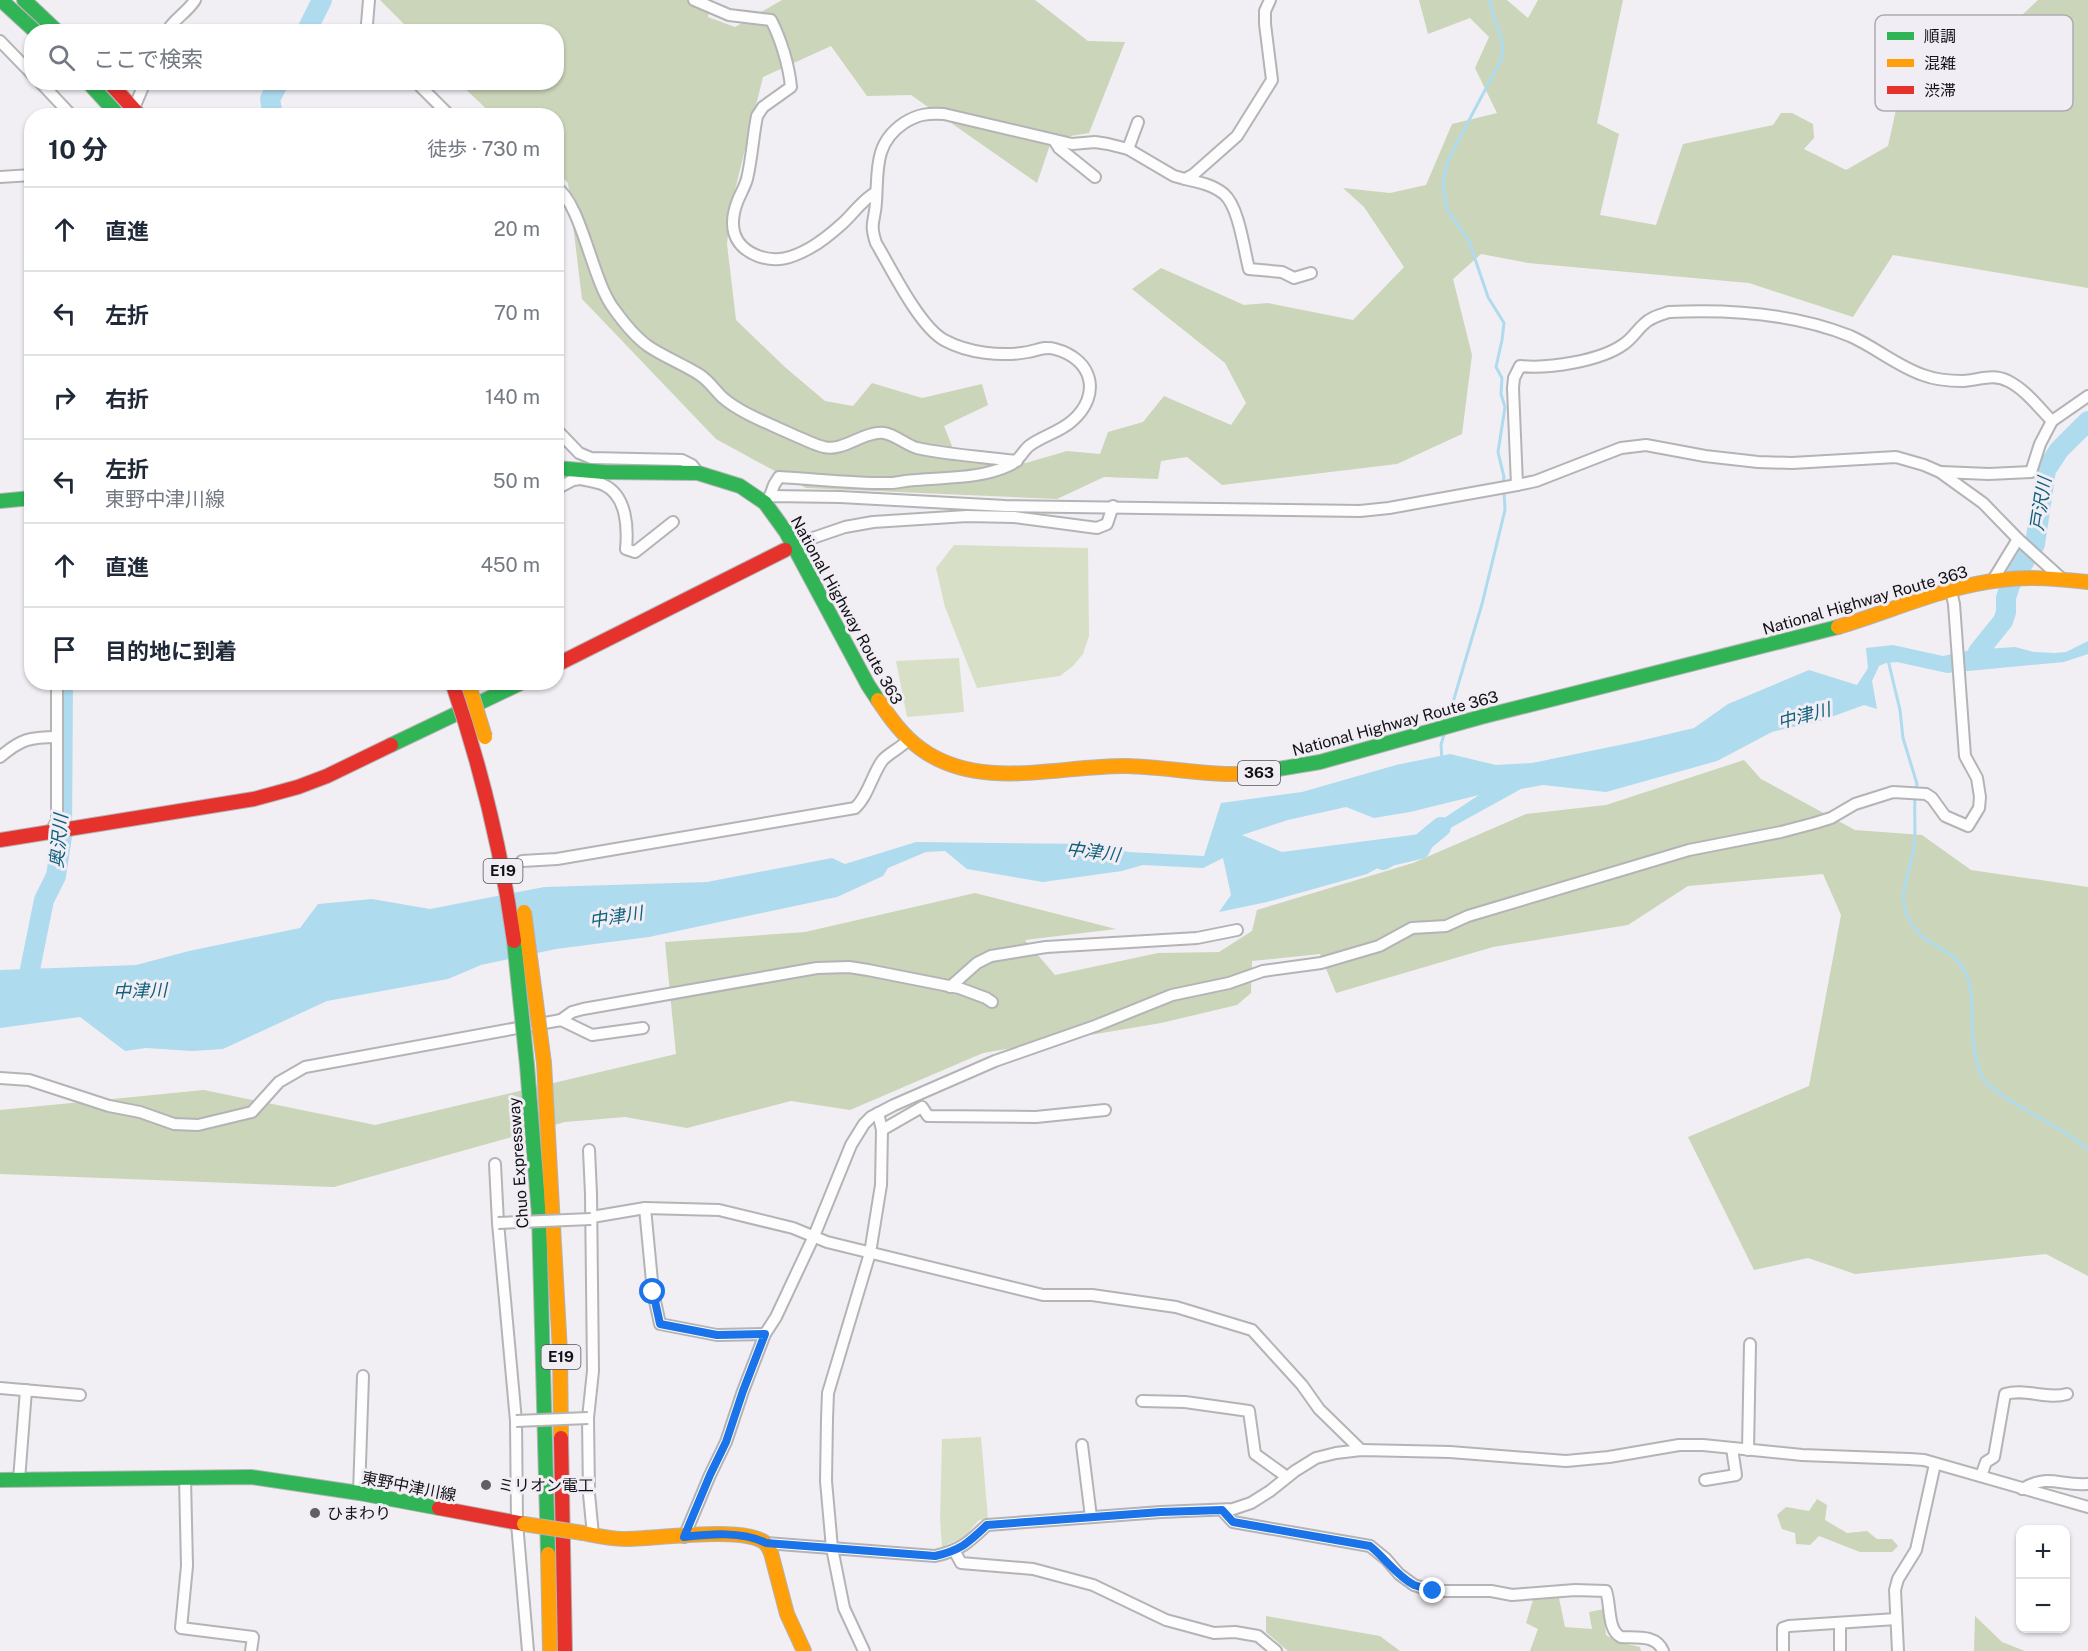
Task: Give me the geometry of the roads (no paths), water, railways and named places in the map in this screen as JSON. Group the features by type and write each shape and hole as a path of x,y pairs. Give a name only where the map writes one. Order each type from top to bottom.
{"main road":[{"path":"1,0 27,24"},
{"path":"24,0 50,24"},
{"path":"95,90 112,108"},
{"path":"116,90 133,108"},
{"name":"National Highway Route 363","path":"564,470 582,475 698,473 740,486 767,500 883,710 908,740 951,766 983,773 1017,774 1138,765 1220,774 1256,773 1308,765 1478,718 1953,598 1993,581 2062,579 2088,582"},
{"path":"0,501 24,499"},
{"path":"564,661 785,550"},
{"name":"Chuo Expressway","path":"455,690 471,736 501,857 521,993 539,1215 550,1651"},
{"name":"Chuo Expressway","path":"471,690 483,729 514,856 544,1063 561,1352 565,1651"},
{"path":"0,840 254,800 298,787 327,776 506,690"},
{"name":"東野中津川線","path":"0,1480 251,1477 293,1481 521,1524 622,1539 705,1535 754,1537 766,1543"},
{"path":"766,1543 790,1623 804,1651"}],"street":[{"path":"172,24 189,11 195,0"},
{"path":"367,24 369,0"},
{"path":"694,0 729,15 771,20 776,29 790,77 791,87 763,107 757,116 747,180 734,215 734,236 742,248 763,258 780,260 793,257 812,247 843,223 867,197 876,192"},
{"path":"1185,179 1194,174 1237,136 1272,80 1265,24 1265,11 1270,0"},
{"path":"0,41 24,66"},
{"path":"48,90 64,108"},
{"path":"138,108 143,90"},
{"path":"424,90 442,108"},
{"path":"1311,273 1294,278 1282,272 1249,269 1233,207 1226,196 1201,182 1174,176 1128,149 1095,142 1071,144 944,114 920,114 897,127 886,139 880,153 876,203 872,220 872,232 876,243 914,306 935,334 958,346 977,352 1057,349 1072,356 1081,364 1089,378 1091,391 1088,399 1073,420 1030,445 1017,461 1008,466 974,475 896,483 779,477 767,500 840,497 1005,506 1360,511 1517,486 1621,448 1646,446 1758,462 1792,463 1896,457 1940,472 1983,503 2062,579"},
{"path":"1128,149 1138,122"},
{"path":"1054,140 1059,148 1095,177"},
{"path":"0,177 24,176"},
{"path":"564,196 575,214 601,286 610,304 638,338 699,374 712,383 723,397 764,422 824,448 838,447 869,435 886,433 916,448 1017,461"},
{"path":"1517,486 1513,388 1514,378 1520,366 1558,366 1612,351 1626,343 1644,323 1655,316 1669,312 1763,314 1820,324 1871,346 1923,375 1944,380 1965,381 1998,377 2010,381 2052,421"},
{"path":"1940,472 1989,474 2031,472 2040,444 2052,421 2088,396"},
{"path":"564,437 579,453 591,458 682,460 692,465 698,473"},
{"path":"564,485 582,475 604,485 617,495 628,532 626,549 635,552 673,522"},
{"path":"804,541 845,526 968,516 1014,518 1097,528 1107,524 1113,506"},
{"path":"1993,581 2018,539"},
{"path":"684,1537 726,1442 765,1334 776,1317 814,1236 851,1145 864,1124 878,1113 995,1061 1095,1026 1172,995 1229,983 1263,970 1310,965 1363,952 1412,928 1446,926 1468,916 1689,850 1815,823 1831,818 1855,804 1893,792 1926,794 1946,816 1968,826 1978,808 1980,797 1977,778 1965,756 1953,598"},
{"path":"57,690 57,832"},
{"path":"0,757 18,743 38,737 57,737"},
{"path":"522,861 557,859 855,808 862,801 884,758 900,749 908,740"},
{"path":"950,987 977,963 991,956 1011,952 1046,947 1197,938 1237,930"},
{"path":"0,1078 29,1080 174,1124 198,1125 252,1112 279,1082 305,1067 561,1020 572,1012 583,1009 817,968 868,970 950,987 992,1002"},
{"path":"561,1020 592,1035 643,1028"},
{"path":"882,1130 922,1107 928,1116 1035,1117 1105,1110"},
{"path":"864,1651 844,1608 832,1548 826,1481 828,1393 870,1253 881,1185 882,1130 878,1113"},
{"path":"588,1534 588,1418 593,1371 589,1150"},
{"path":"495,1164 498,1223 516,1421 528,1651"},
{"path":"645,1208 653,1292 660,1324 717,1335 765,1334"},
{"path":"498,1223 591,1218 645,1208 719,1210 773,1222 827,1242 1043,1295 1092,1295 1176,1307 1252,1330 1302,1385 1319,1409 1361,1450"},
{"path":"1748,1450 1750,1344"},
{"path":"358,1493 363,1376"},
{"path":"0,1388 80,1395"},
{"path":"20,1480 26,1390"},
{"path":"1981,1476 1986,1462 1994,1456 2005,1394 2017,1390 2058,1397 2067,1394"},
{"path":"1142,1401 1185,1402 1249,1411 1256,1454 1287,1478"},
{"path":"516,1421 588,1418"},
{"path":"1082,1445 1091,1517"},
{"path":"766,1543 935,1556 955,1552 968,1544 987,1525 1161,1512 1222,1510 1251,1503 1316,1458 1361,1450 1450,1452 1566,1461 1609,1457 1680,1445 1802,1455 1909,1459 1981,1476 2088,1507"},
{"path":"1705,1480 1736,1475 1732,1448"},
{"path":"1898,1651 1895,1590 1898,1579 1916,1550 1935,1464"},
{"path":"185,1478 187,1566 181,1628 253,1637 251,1651"},
{"path":"2022,1489 2035,1482 2046,1480 2075,1485 2088,1484"},
{"path":"1222,1510 1233,1522 1370,1546 1414,1585 1433,1591 1491,1591 1512,1595 1575,1590 1605,1591 1609,1600 1612,1628 1616,1635 1621,1638 1653,1639 1663,1651"},
{"path":"955,1552 961,1563 1033,1569 1094,1585 1166,1620 1207,1632 1235,1632 1258,1636 1276,1651"},
{"path":"1783,1651 1783,1628 1798,1624 1896,1619"},
{"path":"1840,1623 1840,1651"}],"water":[{"path":"2088,641 2088,654 2064,662 1947,673 1897,662 1886,663 1879,666 1872,681 1877,709 1864,705 1823,720 1772,732 1717,761 1606,792 1543,785 1521,789 1367,874 1267,902 1219,912 1231,895 1223,858 1203,868 1143,865 1122,871 1043,882 967,869 945,851 926,852 888,868 883,876 837,897 649,937 556,949 481,965 448,979 327,1001 223,1049 192,1051 146,1048 125,1051 80,1017 0,1028 0,970 136,965 189,951 300,928 318,904 372,899 430,909 544,887 707,882 832,858 845,864 916,842 1092,844 1128,852 1204,856 1221,803 1302,792 1396,765 1450,754 1496,765 1532,763 1694,728 1728,704 1809,670 1857,685 1868,668 1866,648 1893,645 1943,656 1971,650 2015,647 2034,652 2066,652","holes":["1479,795 1420,834 1282,852 1242,835 1288,820 1346,807 1374,818 1410,812"]}],"waterway":[{"name":"奥沢川","path":"310,24 322,0"},
{"path":"1490,0 1502,43 1502,58 1449,158 1443,180 1449,213 1469,241 1488,297 1504,323 1496,367 1502,378 1501,394 1505,407 1498,452 1504,477 1503,483"},
{"name":"奥沢川","path":"272,108 270,99 275,90"},
{"name":"戸沢川","path":"1976,658 1978,652 2003,621 2010,585 2035,544 2046,470 2059,450 2088,421"},
{"path":"1448,719 1482,604 1505,510 1504,490"},
{"path":"1888,660 1900,710 1903,738 1917,784 1916,790"},
{"name":"奥沢川","path":"25,994 44,900 56,876 62,836 63,690"},
{"path":"1442,760 1441,745 1444,734"},
{"path":"1915,797 1915,841 1904,889 1905,908 1909,919 1921,936 1953,956 1968,978 1974,1046 1983,1077 2003,1096 2062,1130 2088,1149"},
{"name":"中津川","path":"1383,860 1390,856 1420,849 1424,841 1441,827"}],"place":[{"name":"ミリオン電工","path":"486,1485"},
{"name":"ひまわり","path":"315,1513"}]}
